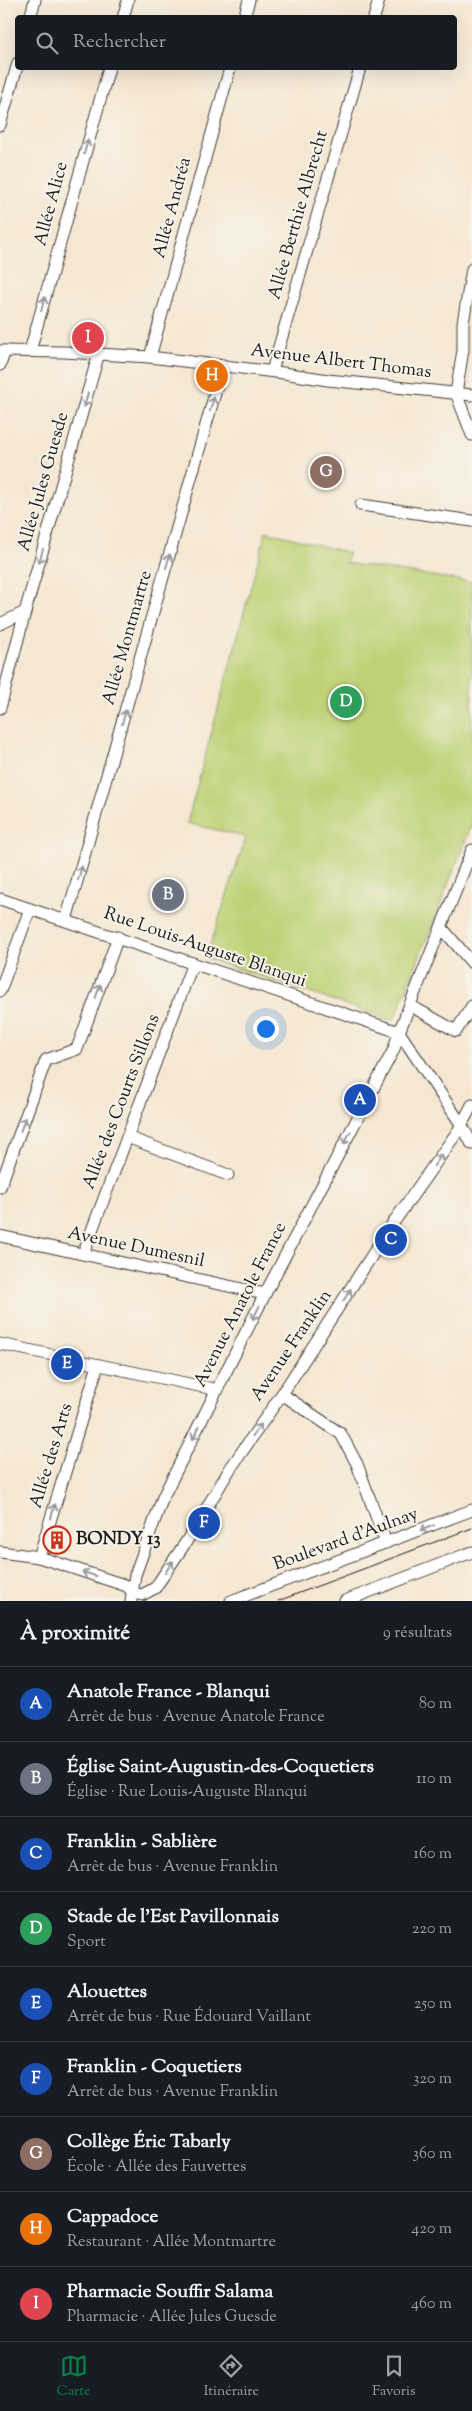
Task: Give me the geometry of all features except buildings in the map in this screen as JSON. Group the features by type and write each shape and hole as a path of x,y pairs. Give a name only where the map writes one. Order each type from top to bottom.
{"street":[{"path":"31,15 35,0"},
{"path":"124,15 128,0"},
{"path":"245,15 249,0"},
{"path":"375,15 379,0"},
{"path":"0,125 16,70"},
{"name":"Allée Alice","path":"30,351 108,70"},
{"name":"Allée Andréa","path":"150,357 229,70"},
{"name":"Allée Berthie Albrecht","path":"272,371 359,70"},
{"path":"472,269 467,324 456,394 472,435"},
{"path":"0,365 2,351"},
{"name":"Avenue Albert Thomas","path":"2,351 99,353 150,357 272,371 328,380 472,395"},
{"name":"Allée Jules Guesde","path":"0,708 25,612 99,353"},
{"name":"Allée Montmartre","path":"66,920 223,366"},
{"path":"361,505 472,522"},
{"path":"0,624 25,612"},
{"name":"Avenue Anatole France","path":"132,1597 135,1575 163,1497 265,1294 394,1049 399,1032 472,850"},
{"name":"Rue Louis-Auguste Blanqui","path":"0,899 399,1032"},
{"path":"0,991 30,909"},
{"path":"442,928 469,960"},
{"path":"0,1187 46,1060 77,1049 118,937"},
{"path":"469,960 472,945"},
{"name":"Allée des Courts Sillons","path":"82,1254 193,963"},
{"path":"410,1006 456,1032 472,1006"},
{"path":"399,1032 461,1124 472,1144"},
{"name":"Avenue Franklin","path":"132,1597 142,1595 155,1588 186,1542 230,1469 282,1394 391,1226 458,1131 472,1105"},
{"path":"128,1137 228,1175"},
{"name":"Avenue Dumesnil","path":"0,1236 265,1294"},
{"path":"0,1344 218,1390"},
{"name":"Allée des Arts","path":"39,1557 98,1365"},
{"path":"282,1394 341,1434 357,1464 386,1543"},
{"name":"Boulevard d'Aulnay","path":"231,1601 472,1510"},
{"path":"0,1552 39,1557 127,1586 132,1597"},
{"path":"345,1601 373,1596 472,1552"}],"green space":[{"path":"266,531 349,553 346,563 472,582 472,824 396,1016 390,1020 206,958 246,837 187,823"}],"tram line":[{"path":"278,1601 472,1528"}],"place":[{"name":"Pharmacie Souffir Salama","path":"88,338"},
{"name":"Cappadoce","path":"212,376"},
{"name":"Collège Éric Tabarly","path":"326,472"},
{"name":"Stade de l'Est Pavillonnais","path":"346,702"},
{"name":"Église Saint-Augustin-des-Coquetiers","path":"168,895"},
{"name":"Anatole France - Blanqui","path":"360,1100"},
{"name":"Franklin - Sablière","path":"391,1240"},
{"name":"Alouettes","path":"67,1364"},
{"name":"Franklin - Coquetiers","path":"204,1523"},
{"name":"BONDY 13","path":"57,1540"}]}
